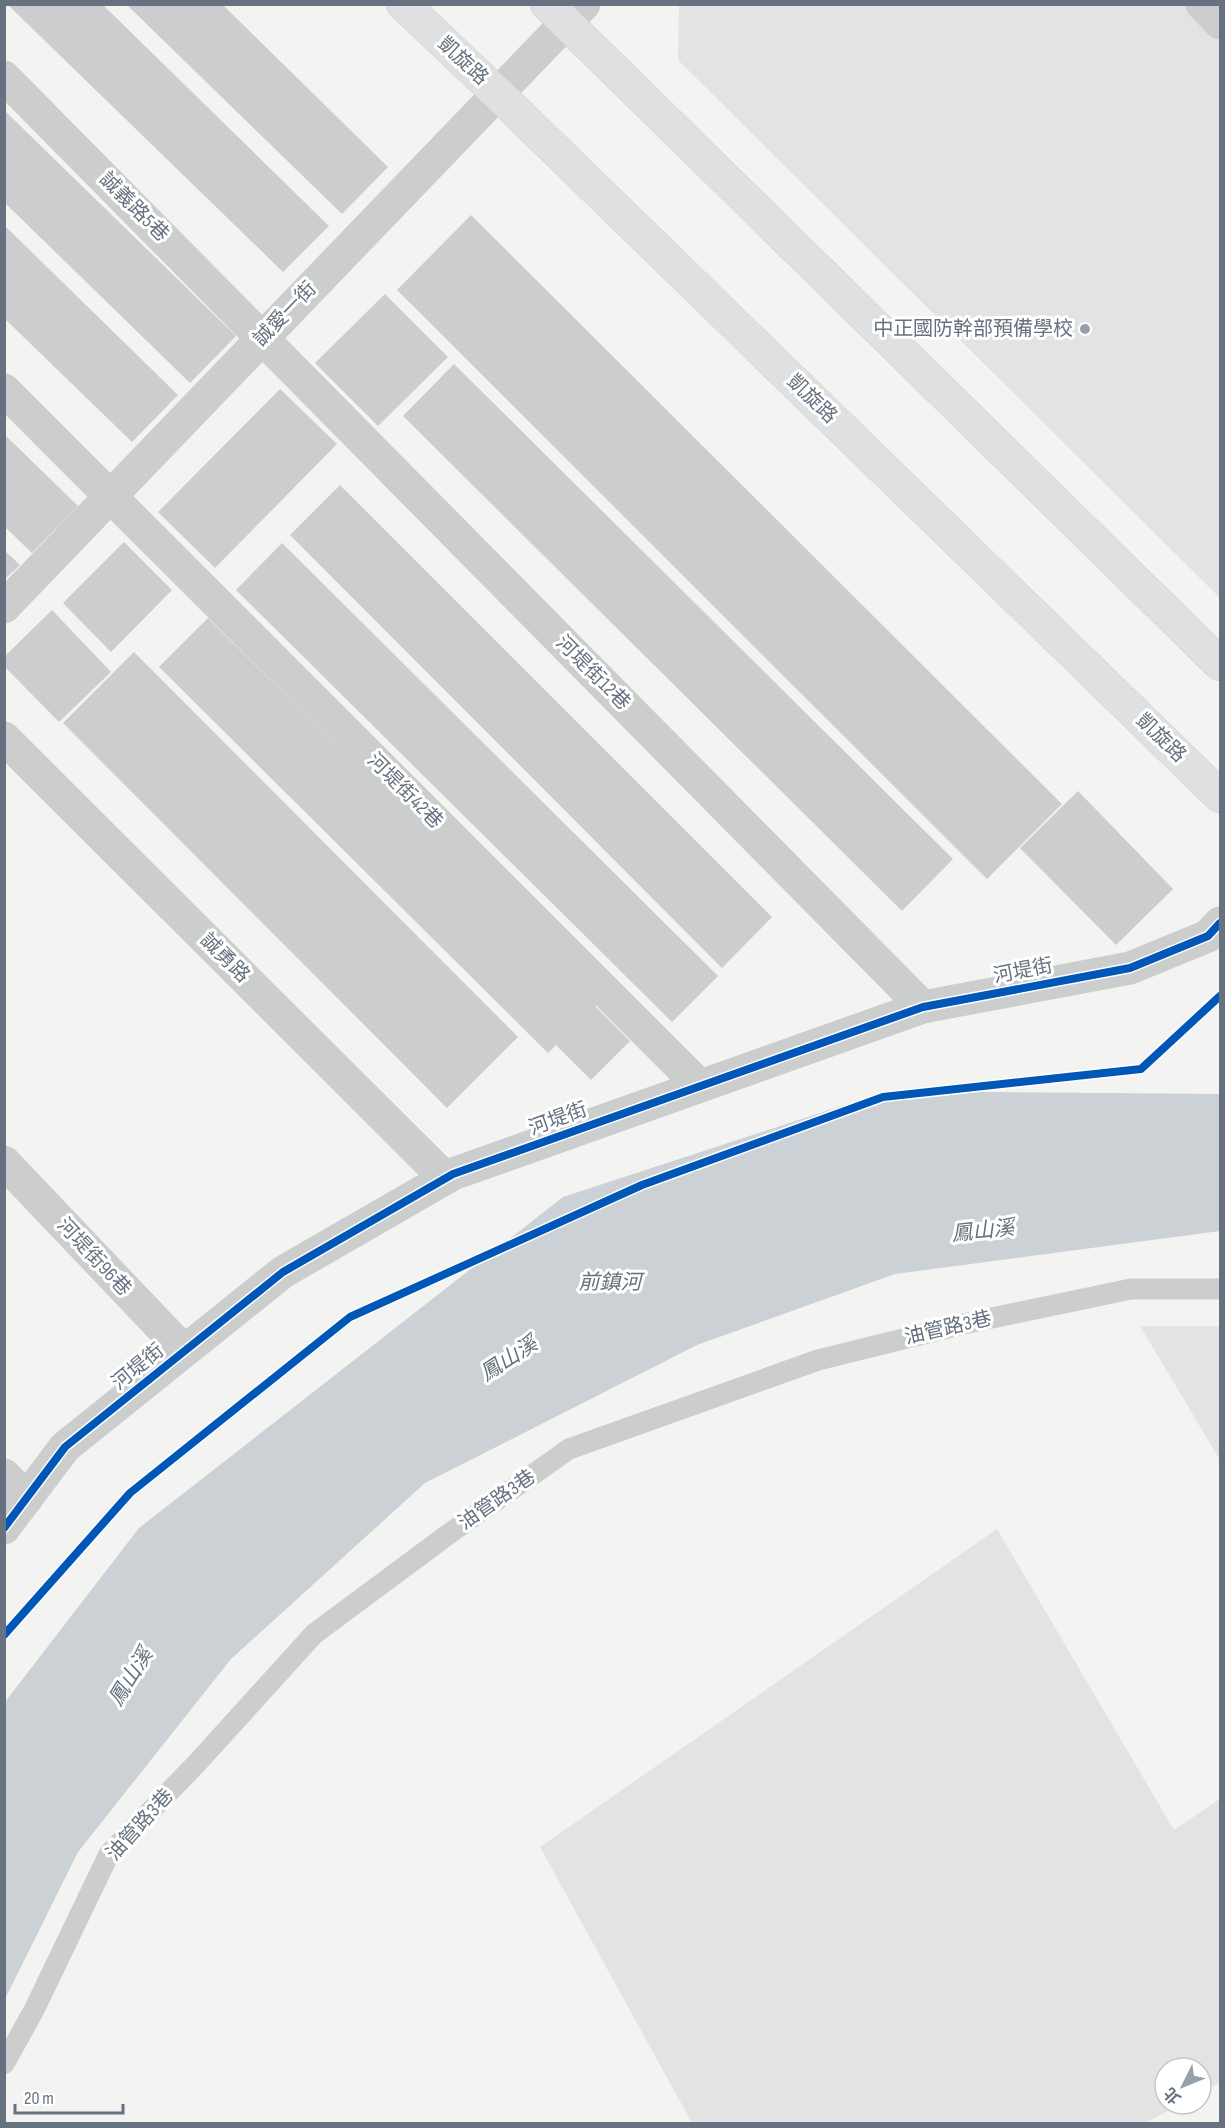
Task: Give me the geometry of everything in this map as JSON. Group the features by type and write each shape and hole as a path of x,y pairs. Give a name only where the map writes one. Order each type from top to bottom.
{"street":[{"name":"凱旋路","path":"403,4 1221,796"},
{"path":"1202,4 1221,23"},
{"name":"誠愛一街","path":"4,607 497,93 566,10"},
{"path":"566,10 1221,664"},
{"name":"誠義路5巷","path":"4,77 262,338"},
{"name":"河堤街12巷","path":"262,338 922,1007"},
{"name":"河堤街42巷","path":"4,390 700,1086"},
{"name":"誠勇路","path":"4,738 445,1178"},
{"name":"河堤街","path":"4,1528 65,1447 283,1272 445,1178 922,1007 1130,968 1208,936 1221,923"},
{"name":"河堤街96巷","path":"4,1162 184,1351"},
{"path":"4,1475 27,1498"}],"lane":[{"name":"油管路3巷","path":"4,2064 34,2010 109,1854 198,1762 314,1634 446,1536 569,1449 819,1360 968,1323 1131,1289 1221,1289"}],"shaded area":[{"name":"中正國防幹部預備學校","path":"679,5 1220,5 1220,598 678,60"},
{"path":"1140,1326 1220,1326 1220,1460"},
{"path":"997,1529 1174,1830 1220,1799 1220,2082 1213,2086 1213,2056 1153,2056 1153,2116 1159,2116 1146,2123 692,2123 540,1847"}],"water":[{"name":"前鎮河","path":"887,1091 1220,1094 1220,1231 895,1274 697,1345 425,1483 231,1659 78,1852 5,1999 5,1702 139,1528 563,1197"}],"building":[{"path":"7,4 102,4 329,226 283,272"},
{"path":"126,4 222,4 388,167 342,214"},
{"path":"4,110 236,336 190,383 4,202"},
{"path":"471,215 1062,804 987,879 397,290"},
{"path":"4,225 178,395 132,442 4,318"},
{"path":"385,294 448,357 378,426 315,363"},
{"path":"454,364 953,859 902,911 403,416"},
{"path":"280,389 337,444 215,568 158,512"},
{"path":"4,434 78,506 32,553 4,526"},
{"path":"340,485 772,917 722,968 290,535"},
{"path":"124,542 172,590 111,652 63,603"},
{"path":"282,543 718,976 672,1022 236,590"},
{"path":"4,550 20,565 4,580"},
{"path":"52,610 111,672 59,722 4,666 4,657"},
{"path":"208,618 597,1004 595,1006 630,1041 591,1080 556,1045 548,1053 159,667"},
{"path":"134,652 518,1037 447,1108 63,723"},
{"path":"1078,791 1173,889 1116,945 1020,848"}],"cycle path":[{"path":"4,1528 65,1447 283,1272 453,1174 923,1007 1130,968 1208,936 1220,923"},
{"path":"4,1635 130,1493 350,1317 642,1185 883,1097 1141,1069 1220,996"}],"place":[{"name":"中正國防幹部預備學校","path":"1085,329"}],"water label":[{"name":"鳳山溪","path":"983,1231"},
{"name":"鳳山溪","path":"509,1359"},
{"name":"鳳山溪","path":"131,1677"}]}
